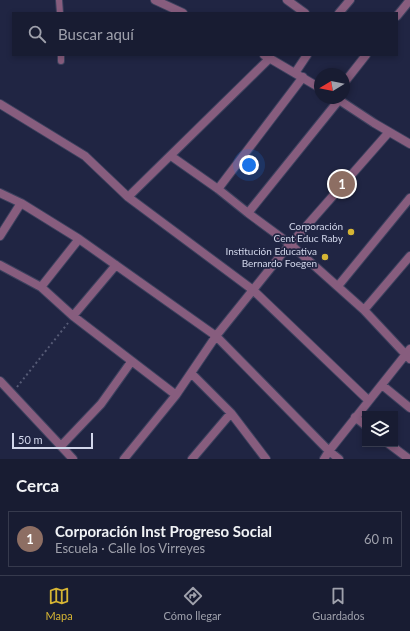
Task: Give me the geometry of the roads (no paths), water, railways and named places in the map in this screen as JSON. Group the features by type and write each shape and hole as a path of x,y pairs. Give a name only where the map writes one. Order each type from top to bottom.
{"street":[{"path":"155,0 180,12"},
{"path":"288,0 304,12"},
{"path":"340,12 350,0"},
{"path":"398,15 410,0"},
{"path":"295,73 306,56"},
{"path":"350,75 365,56"},
{"path":"128,197 171,156 267,57 314,84"},
{"path":"218,189 303,77"},
{"path":"0,104 85,156 128,197 253,290 368,400"},
{"path":"248,213 333,104"},
{"path":"345,104 410,144"},
{"path":"124,459 176,395 216,336 290,244 389,132"},
{"path":"171,156 218,189 290,244 364,310 408,355 368,400 329,450 324,459"},
{"path":"0,193 21,203 79,239 216,336 339,459"},
{"path":"338,286 410,198"},
{"path":"0,236 21,203"},
{"path":"41,286 79,239"},
{"path":"364,310 410,256"},
{"path":"0,265 41,286 73,316 176,395"},
{"path":"73,316 116,265"},
{"path":"61,446 100,404 132,362"},
{"path":"191,373 231,413 266,459"},
{"path":"0,381 73,459"},
{"path":"382,385 410,408"},
{"path":"192,459 231,413"},
{"path":"355,417 362,423"},
{"path":"393,447 409,459"}],"lane":[{"path":"59,0 60,12"}],"place":[{"name":"Corporación Inst Progreso Social","path":"342,184"},
{"name":"Corporación Cent Educ Raby","path":"351,232"},
{"name":"Institución Educativa Bernardo Foegen","path":"325,257"}]}
